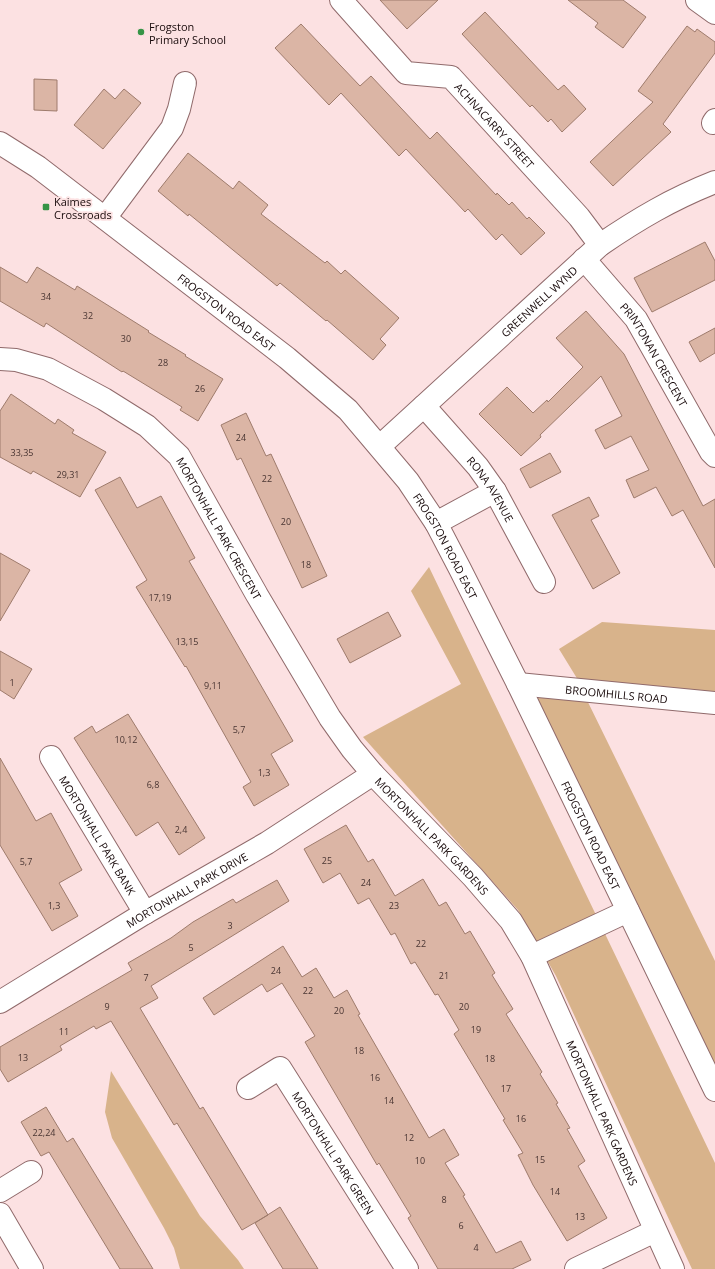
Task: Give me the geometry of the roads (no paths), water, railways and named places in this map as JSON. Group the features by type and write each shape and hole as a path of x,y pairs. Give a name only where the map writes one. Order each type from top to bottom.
{"street":[{"name":"ACHNACARRY STREET","path":"341,0 406,73 451,77 579,217 592,252"},
{"path":"697,0 715,13"},
{"path":"104,218 172,128 179,109 185,83"},
{"name":"FROGSTON ROAD EAST","path":"0,143 38,167 287,358 348,410 380,446 408,482 436,524 518,684 715,1090"},
{"name":"GREENWELL WYND","path":"380,446 592,252 640,217 683,195 715,182"},
{"name":"PRINTONAN CRESCENT","path":"592,252 636,319 714,453"},
{"name":"MORTONHALL PARK CRESCENT","path":"0,359 16,360 48,368 104,399 147,426 179,456 330,718 352,749 373,774"},
{"name":"RONA AVENUE","path":"424,406 478,467 495,491 544,582"},
{"path":"436,524 495,491"},
{"name":"BROOMHILLS ROAD","path":"518,684 715,703"},
{"name":"MORTONHALL PARK BANK","path":"50,757 145,913"},
{"name":"MORTONHALL PARK DRIVE","path":"0,1002 145,913 267,843 373,774"},
{"name":"MORTONHALL PARK GARDENS","path":"373,774 473,877 511,921 532,956 673,1269"},
{"path":"532,956 628,911"},
{"name":"MORTONHALL PARK GREEN","path":"248,1088 280,1068 407,1269"},
{"path":"0,1191 31,1172"},
{"path":"0,1214 32,1269"},
{"path":"576,1269 655,1231"}],"place":[{"name":"Frogston Primary School","path":"141,32"},
{"name":"Kaimes Crossroads","path":"46,207"}]}
